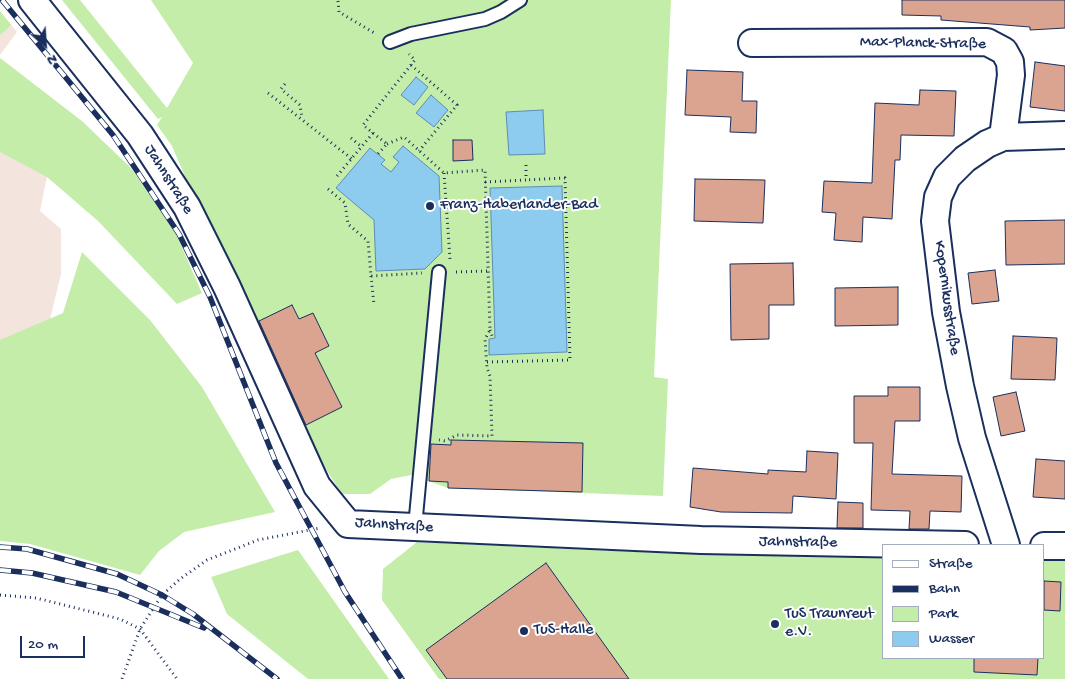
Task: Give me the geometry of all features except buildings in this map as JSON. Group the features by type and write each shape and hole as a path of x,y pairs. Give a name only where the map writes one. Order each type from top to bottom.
{"street":[{"name":"Jahnstraße","path":"32,0 140,135 186,207 227,287 312,476 348,524 700,540 912,544"},
{"name":"Max-Planck-Straße","path":"752,43 987,42 1004,50 1010,62 1011,75 1003,137"},
{"name":"Kopernikusstraße","path":"1006,544 972,438 960,386 946,312 935,221 938,197 947,176 965,159 987,144 1003,137 1065,135"},
{"path":"1045,546 1065,546"}],"lane":[{"path":"390,42 411,34 484,19 501,12 520,0"},
{"path":"416,527 423,448 445,272"}],"path":[{"path":"338,1 339,12 407,52 415,60 363,125 387,144"},
{"path":"411,65 457,105 420,151"},
{"path":"285,84 281,89 300,105 302,120"},
{"path":"268,92 352,159"},
{"path":"337,176 373,133"},
{"path":"378,154 387,144 404,137 444,173 485,170 490,330 493,338"},
{"path":"351,138 362,147"},
{"path":"526,161 526,180"},
{"path":"444,173 445,272"},
{"path":"485,182 565,178 570,360 487,362"},
{"path":"328,189 345,203 348,224 368,241 374,305"},
{"path":"371,276 488,271"},
{"path":"423,448 432,440 444,441 457,435 492,436 490,376 485,339 490,330"},
{"path":"122,679 140,629 162,595 207,560 258,540 300,530 348,524"},
{"path":"0,595 36,598 120,619 140,629 177,679"}],"shaded area":[{"path":"0,11 17,32 0,55"},
{"path":"0,58 83,122 47,177 40,211 61,229 61,274 33,389 0,492"}],"green space":[{"name":"Franz-Haberlander-Bad","path":"62,0 80,0 167,108 193,63 151,0 671,0 654,377 668,379 663,496 448,488 411,475 391,479 370,494 342,494 318,457 223,265 172,146 157,125 162,117 158,119"},
{"path":"0,11 11,25 0,35"},
{"path":"0,58 83,122 131,168 176,234 202,293 177,304 98,221 47,177 0,152"},
{"path":"82,252 150,320 202,387 275,512 184,532 159,551 140,575 30,544 0,541 0,340 63,313"},
{"name":"TuS Traunreut e.V.","path":"417,542 683,554 882,557 882,659 1045,659 1045,560 1065,560 1065,679 439,679 382,600 383,569"},
{"path":"298,550 389,679 308,679 227,614 211,577"}],"water":[{"path":"416,77 428,87 414,105 401,95"},
{"path":"431,95 448,110 434,127 416,113"},
{"path":"543,110 545,154 509,155 506,112"},
{"path":"403,146 439,176 442,252 425,269 376,271 374,220 336,188 370,148 385,160 381,164 391,172 399,162 393,157"},
{"path":"562,186 567,352 489,355 489,339 495,338 490,188"}],"railway":[{"path":"2,0 113,135 179,234 210,297 276,463 345,592 402,679"},
{"path":"0,547 27,549 117,574 162,595 193,614 277,679"},
{"path":"0,570 32,573 116,592 204,628"}],"place":[{"name":"Franz-Haberlander-Bad","path":"430,206"},
{"name":"TuS Traunreut e.V.","path":"775,624"},
{"name":"TuS-Halle","path":"524,631"}]}
